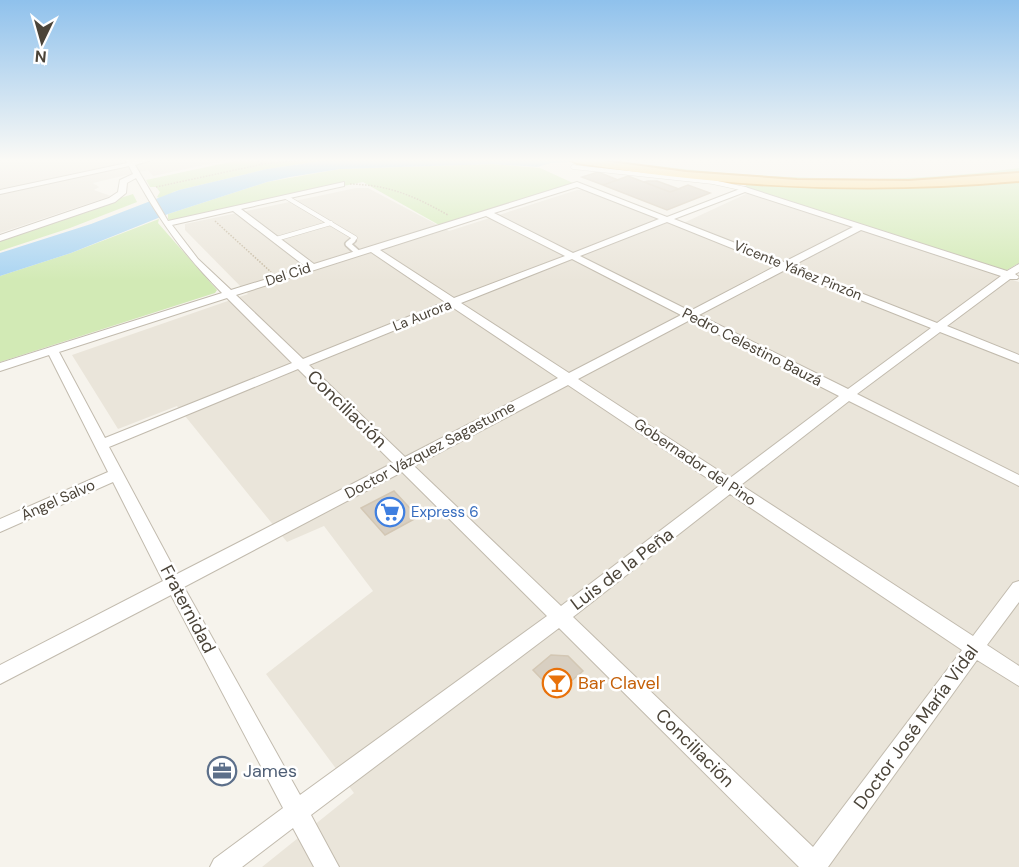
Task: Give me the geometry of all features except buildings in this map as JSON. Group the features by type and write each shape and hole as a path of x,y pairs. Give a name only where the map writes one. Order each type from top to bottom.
{"street":[{"path":"0,238 111,200"},
{"name":"Conciliación","path":"153,200 165,222 195,261 561,616 814,866"},
{"path":"165,222 272,200"},
{"name":"Del Cid","path":"0,367 523,200"},
{"name":"Vicente Yáñez Pinzón","path":"620,200 1019,359"},
{"name":"La Aurora","path":"100,445 454,302 716,200"},
{"path":"781,200 1016,274"},
{"path":"236,209 312,267"},
{"name":"Pedro Celestino Bauzá","path":"485,212 1019,481"},
{"name":"Doctor Vázquez Sagastume","path":"0,675 861,226"},
{"name":"Gobernador del Pino","path":"364,250 454,302 1019,677"},
{"name":"Luis de la Peña","path":"222,867 561,616 940,326 1016,274"},
{"name":"Fraternidad","path":"52,350 173,583 327,867"},
{"name":"Ángel Salvo","path":"0,526 116,475"},
{"name":"Doctor José María Vidal","path":"814,866 1019,588"}],"lane":[{"path":"292,200 355,238 348,244 364,250"},
{"path":"276,239 331,223"}],"path":[{"path":"421,200 458,220"},
{"path":"207,214 277,278"}],"shaded area":[{"path":"0,200 98,200 0,233"},
{"path":"297,200 391,200 449,231 544,200 612,200 677,226 732,200 771,200 1019,282 1019,867 262,867 354,793 266,674 373,591 324,526 287,542 177,406 118,429 72,355 248,294 185,230 185,224"}],"green space":[{"path":"113,200 137,202 70,228 0,251 0,236"},
{"path":"210,200 272,200 171,221 168,219 168,214"},
{"path":"396,200 517,200 439,225"},
{"path":"787,200 1019,200 1019,263 1007,270 993,268"},
{"path":"159,219 158,223 217,290 215,293 0,362 0,276 71,253"}],"water":[{"path":"152,200 210,200 168,214 71,253 0,276 0,253 91,224"}],"place":[{"name":"Express 6","path":"390,512"},
{"name":"Bar Clavel","path":"557,683"},
{"name":"James","path":"222,771"}]}
